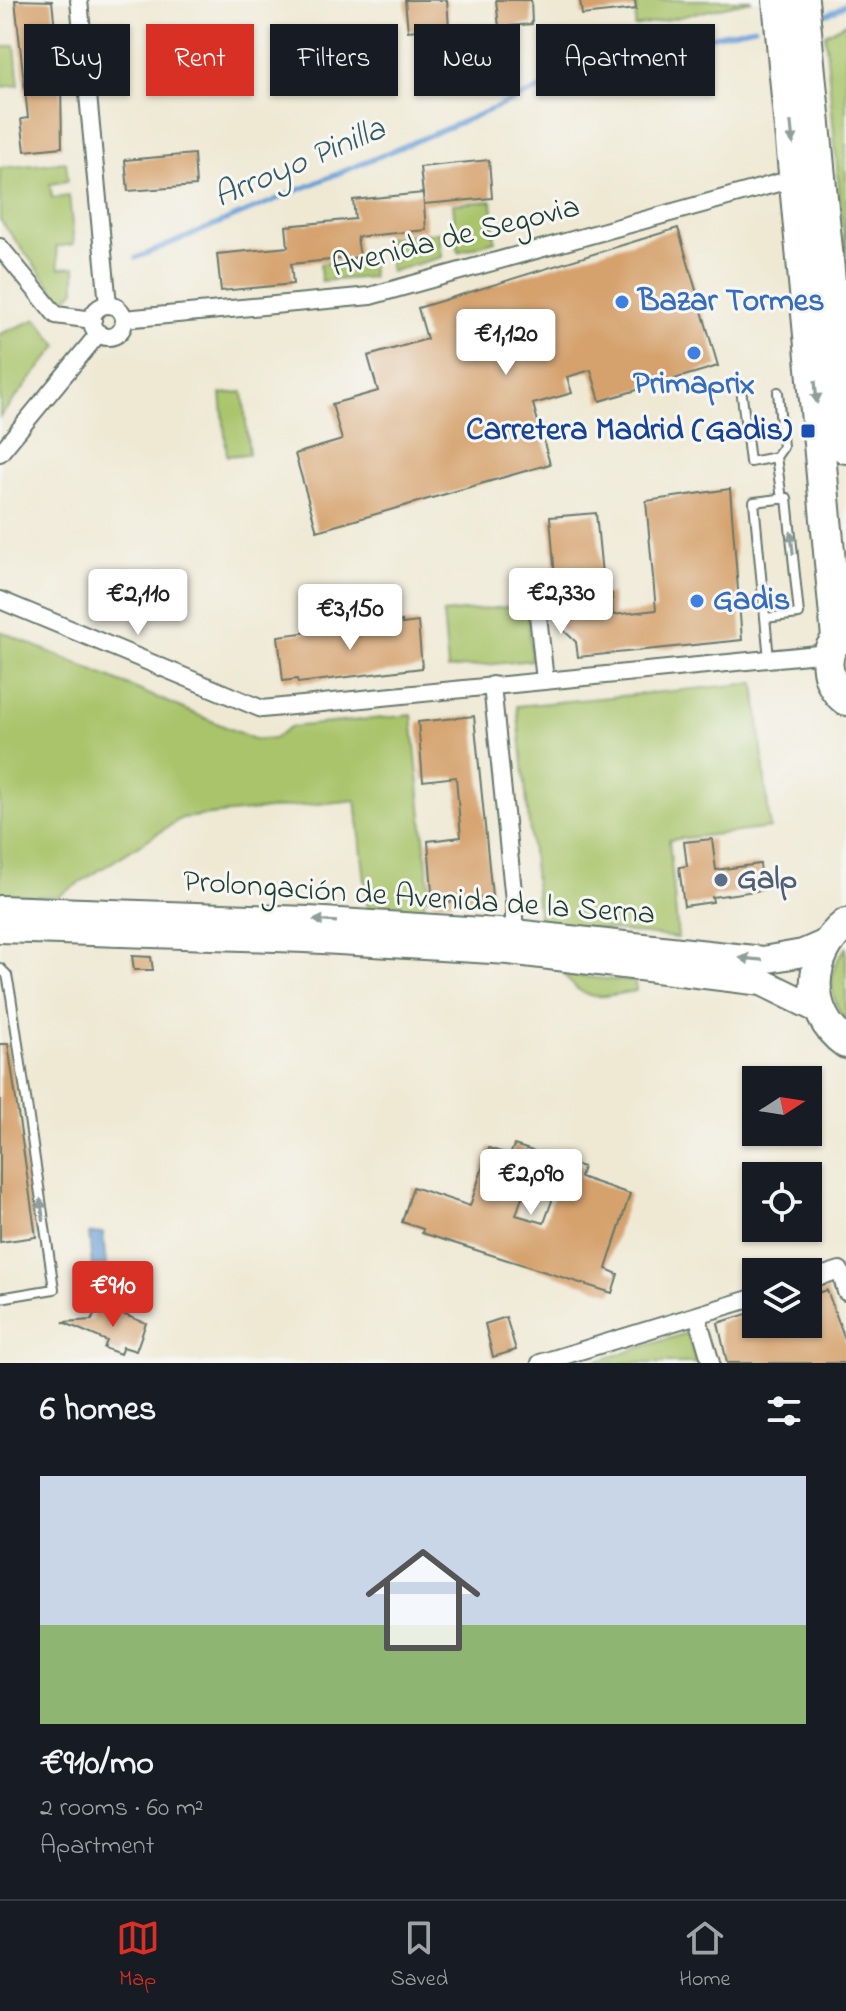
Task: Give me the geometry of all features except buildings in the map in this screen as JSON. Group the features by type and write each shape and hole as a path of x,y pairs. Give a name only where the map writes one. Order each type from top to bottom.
{"highway":[{"path":"778,0 837,642 831,685 845,705"},
{"path":"803,0 846,448"},
{"path":"836,934 815,976 819,1010 832,1031 846,1043"}],"main road":[{"name":"Prolongación de Avenida de la Serna","path":"2,919 308,920 514,933 763,960 803,953 836,934"},
{"name":"Prolongación de Avenida de la Serna","path":"2,919 509,951 762,982 819,1010"}],"street":[{"path":"79,0 108,305"},
{"name":"Avenida de Segovia","path":"124,319 370,296 796,178"},
{"path":"0,247 56,315 96,327 107,337 116,335 124,319 116,306 108,305 97,310 96,327 0,453"},
{"path":"536,596 545,681"},
{"path":"0,600 262,709 769,659 837,642"},
{"path":"492,685 514,901 514,933"},
{"path":"822,1276 840,1270 846,1292"},
{"path":"540,1363 742,1301"},
{"path":"697,1315 711,1363"}],"lane":[{"path":"778,392 783,447 776,457 782,499"},
{"path":"742,396 750,462 776,457"},
{"path":"765,618 799,614 787,498 754,502 765,618 769,659"},
{"path":"0,968 7,975 11,996 54,1289 0,1298"}],"green space":[{"path":"637,0 751,0 648,24 635,24"},
{"path":"846,23 846,264 825,34"},
{"path":"15,45 19,85 1,87 0,48"},
{"path":"66,162 68,181 50,184 52,198 69,196 74,244 56,247 59,268 75,267 75,290 66,299 59,297 0,220 0,168"},
{"path":"492,201 495,241 458,252 453,204"},
{"path":"439,232 442,257 390,272 387,237"},
{"path":"371,259 372,277 321,281 320,264"},
{"path":"37,319 58,346 0,417 0,334"},
{"path":"243,392 249,454 227,456 221,394"},
{"path":"527,605 532,660 448,669 443,613"},
{"path":"0,631 254,739 273,739 290,727 412,715 430,897 424,898 425,910 368,909 356,800 182,818 57,897 0,894"},
{"path":"755,683 770,828 669,840 678,938 539,921 517,706"},
{"path":"846,948 846,1021 836,1003 832,984 835,965"},
{"path":"564,975 635,982 636,991 605,996 588,995 572,985"},
{"path":"687,1333 696,1363 591,1363"}],"water":[{"path":"103,1233 106,1266 92,1267 89,1234"}],"waterway":[{"name":"Arroyo Pinilla","path":"828,14 846,4"},
{"name":"Arroyo Pinilla","path":"136,258 617,57 755,27"}],"place":[{"name":"Bazar Tormes","path":"622,302"},
{"name":"Primaprix","path":"694,353"},
{"name":"Carretera Madrid (Gadis)","path":"808,431"},
{"name":"Gadis","path":"697,601"},
{"name":"Galp","path":"721,880"}]}
